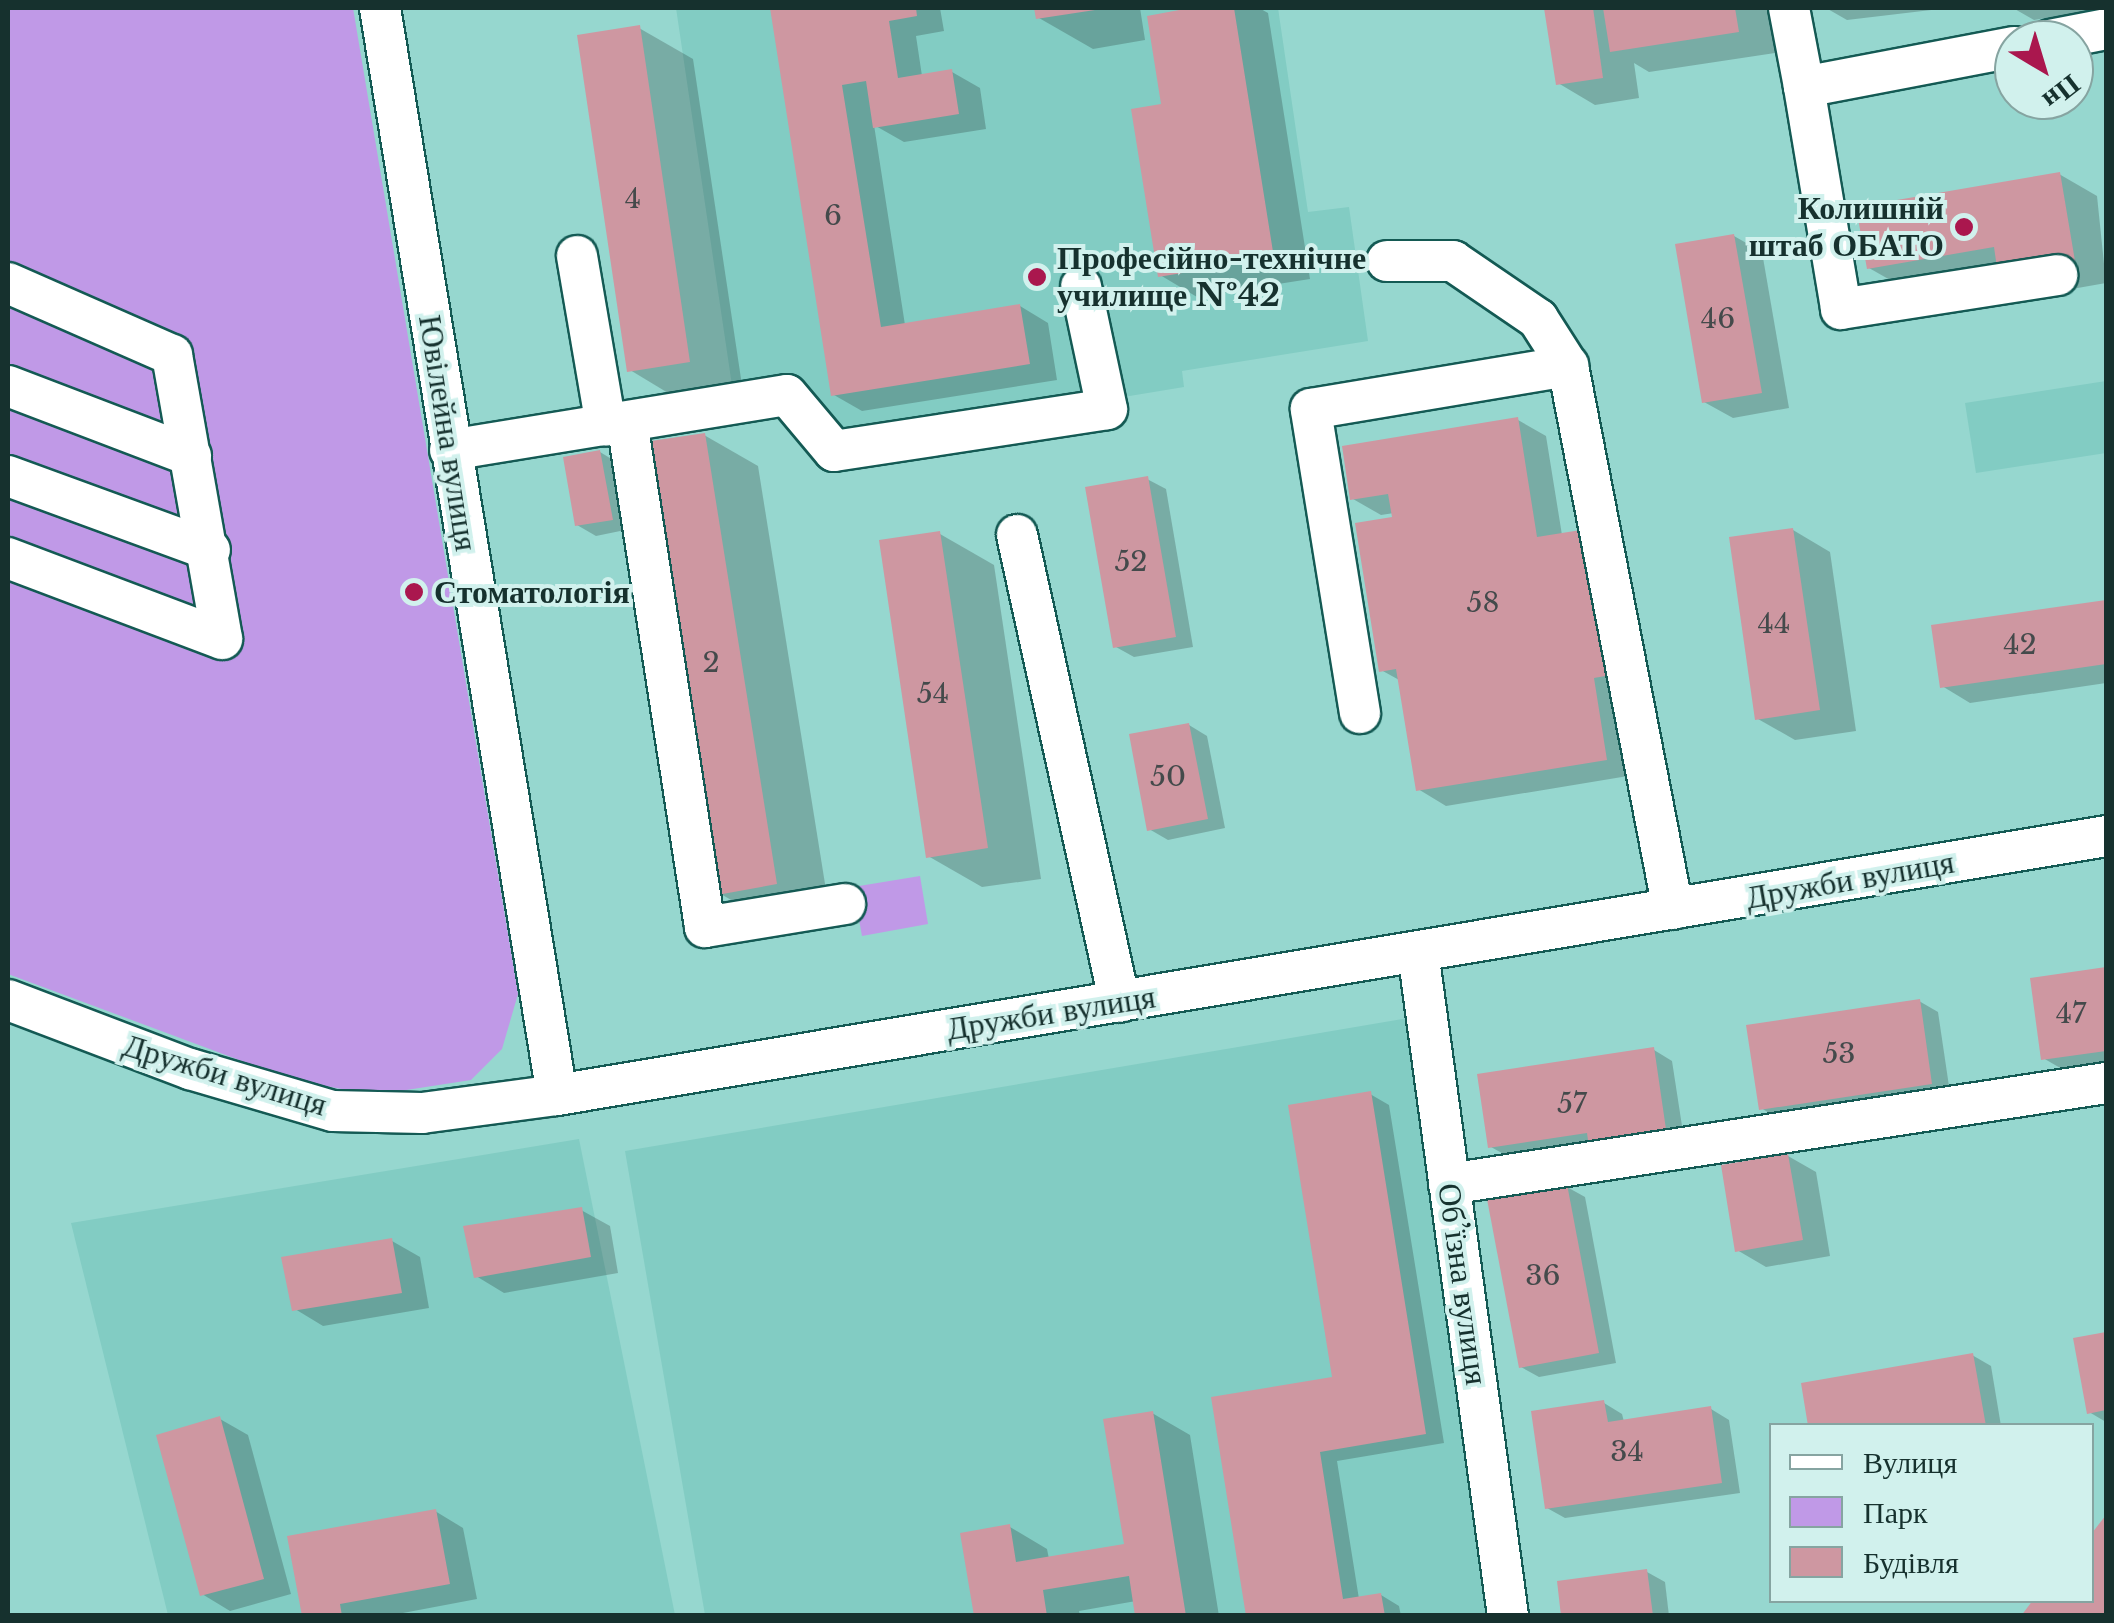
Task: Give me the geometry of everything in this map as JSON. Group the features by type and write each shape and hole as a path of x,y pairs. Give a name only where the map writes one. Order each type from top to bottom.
{"street":[{"name":"Ювілейна вулиця","path":"380,8 556,1095"},
{"path":"1789,8 1841,309 2058,275"},
{"path":"1804,87 1994,51"},
{"path":"577,256 616,424 705,927 845,904"},
{"path":"1388,261 1453,261 1538,318 1568,366 1672,909"},
{"path":"8,284 172,355 210,550 222,640 8,558"},
{"path":"450,450 788,395 834,451 1107,410 1081,287"},
{"path":"1360,713 1311,409 1568,366"},
{"path":"8,386 190,456"},
{"path":"8,476 210,550"},
{"path":"1017,535 1120,1002"},
{"name":"Дружби вулиця","path":"8,1000 190,1069 333,1111 422,1113 556,1095 2106,836"},
{"name":"Об’їзна вулиця","path":"1418,952 1508,1616"},
{"path":"1449,1184 2106,1083"}],"shaded area":[{"name":"Професійно-технічне училище №42","path":"676,8 1278,8 1308,212 1349,207 1368,341 1182,371 1184,387 876,438 852,438 779,411 737,419"},
{"path":"2106,381 2106,453 1976,473 1965,403"},
{"path":"1426,1015 1489,1615 705,1615 625,1151"},
{"path":"579,1139 675,1615 168,1615 71,1223"}],"green space":[{"path":"8,8 353,8 518,994 502,1049 471,1080 374,1095 293,1080 8,974"},
{"path":"920,876 928,924 862,936 853,887"}],"building":[{"path":"770,8 916,8 917,16 889,21 898,78 952,69 959,114 873,128 866,81 842,85 881,327 1020,304 1030,364 831,396"},
{"path":"1034,8 1095,8 1095,10 1036,19"},
{"path":"1190,8 1234,8 1274,258 1158,277 1131,109 1161,104 1147,16"},
{"path":"1544,8 1593,8 1603,78 1556,85"},
{"path":"1603,8 1735,8 1739,32 1610,52"},
{"path":"640,25 690,362 627,372 577,35"},
{"name":"Колишній штаб ОБАТО","path":"2060,172 2075,261 1998,275 1994,247 1867,269 1856,207"},
{"path":"1734,234 1762,393 1702,403 1675,244"},
{"path":"1518,417 1537,537 1587,529 1611,675 1594,678 1607,760 1416,791 1396,669 1379,672 1355,523 1392,517 1388,494 1350,500 1342,446"},
{"path":"705,433 777,884 717,895 644,442"},
{"path":"600,450 613,520 575,526 563,457"},
{"path":"1148,476 1176,637 1113,648 1085,487"},
{"path":"1793,528 1820,710 1755,720 1729,537"},
{"path":"940,531 988,848 926,858 879,540"},
{"path":"2106,600 2106,664 1940,688 1931,625"},
{"path":"1189,723 1208,819 1147,831 1129,734"},
{"path":"2106,967 2106,1051 2041,1060 2030,978"},
{"path":"1920,999 1932,1084 1759,1110 1746,1025"},
{"path":"1654,1047 1668,1143 1590,1155 1587,1133 1488,1148 1477,1074"},
{"path":"1371,1091 1426,1434 1320,1452 1343,1599 1381,1593 1385,1616 1246,1616 1211,1397 1332,1377 1288,1105"},
{"path":"1788,1154 1803,1240 1735,1252 1721,1165"},
{"path":"1567,1184 1599,1353 1519,1368 1487,1199"},
{"path":"582,1207 591,1257 474,1278 463,1226"},
{"path":"392,1238 402,1293 292,1311 281,1257"},
{"path":"2106,1332 2106,1410 2087,1414 2073,1338"},
{"path":"1973,1353 1985,1423 1808,1423 1801,1383"},
{"path":"1604,1400 1608,1422 1711,1406 1722,1483 1545,1509 1531,1411"},
{"path":"1153,1411 1186,1616 1135,1616 1129,1576 1043,1590 1047,1616 974,1616 960,1533 1010,1524 1016,1562 1124,1544 1103,1419"},
{"path":"220,1416 264,1579 200,1596 156,1435"},
{"path":"436,1509 450,1584 340,1604 342,1616 302,1616 287,1536"},
{"path":"2106,1515 2106,1616 2021,1616 2031,1603 2094,1603 2094,1530"},
{"path":"1647,1569 1653,1616 1561,1616 1557,1581"}],"place":[{"name":"Колишній штаб ОБАТО","path":"1964,227"},
{"name":"Професійно-технічне училище №42","path":"1037,277"},
{"name":"Стоматологія","path":"414,592"}]}
